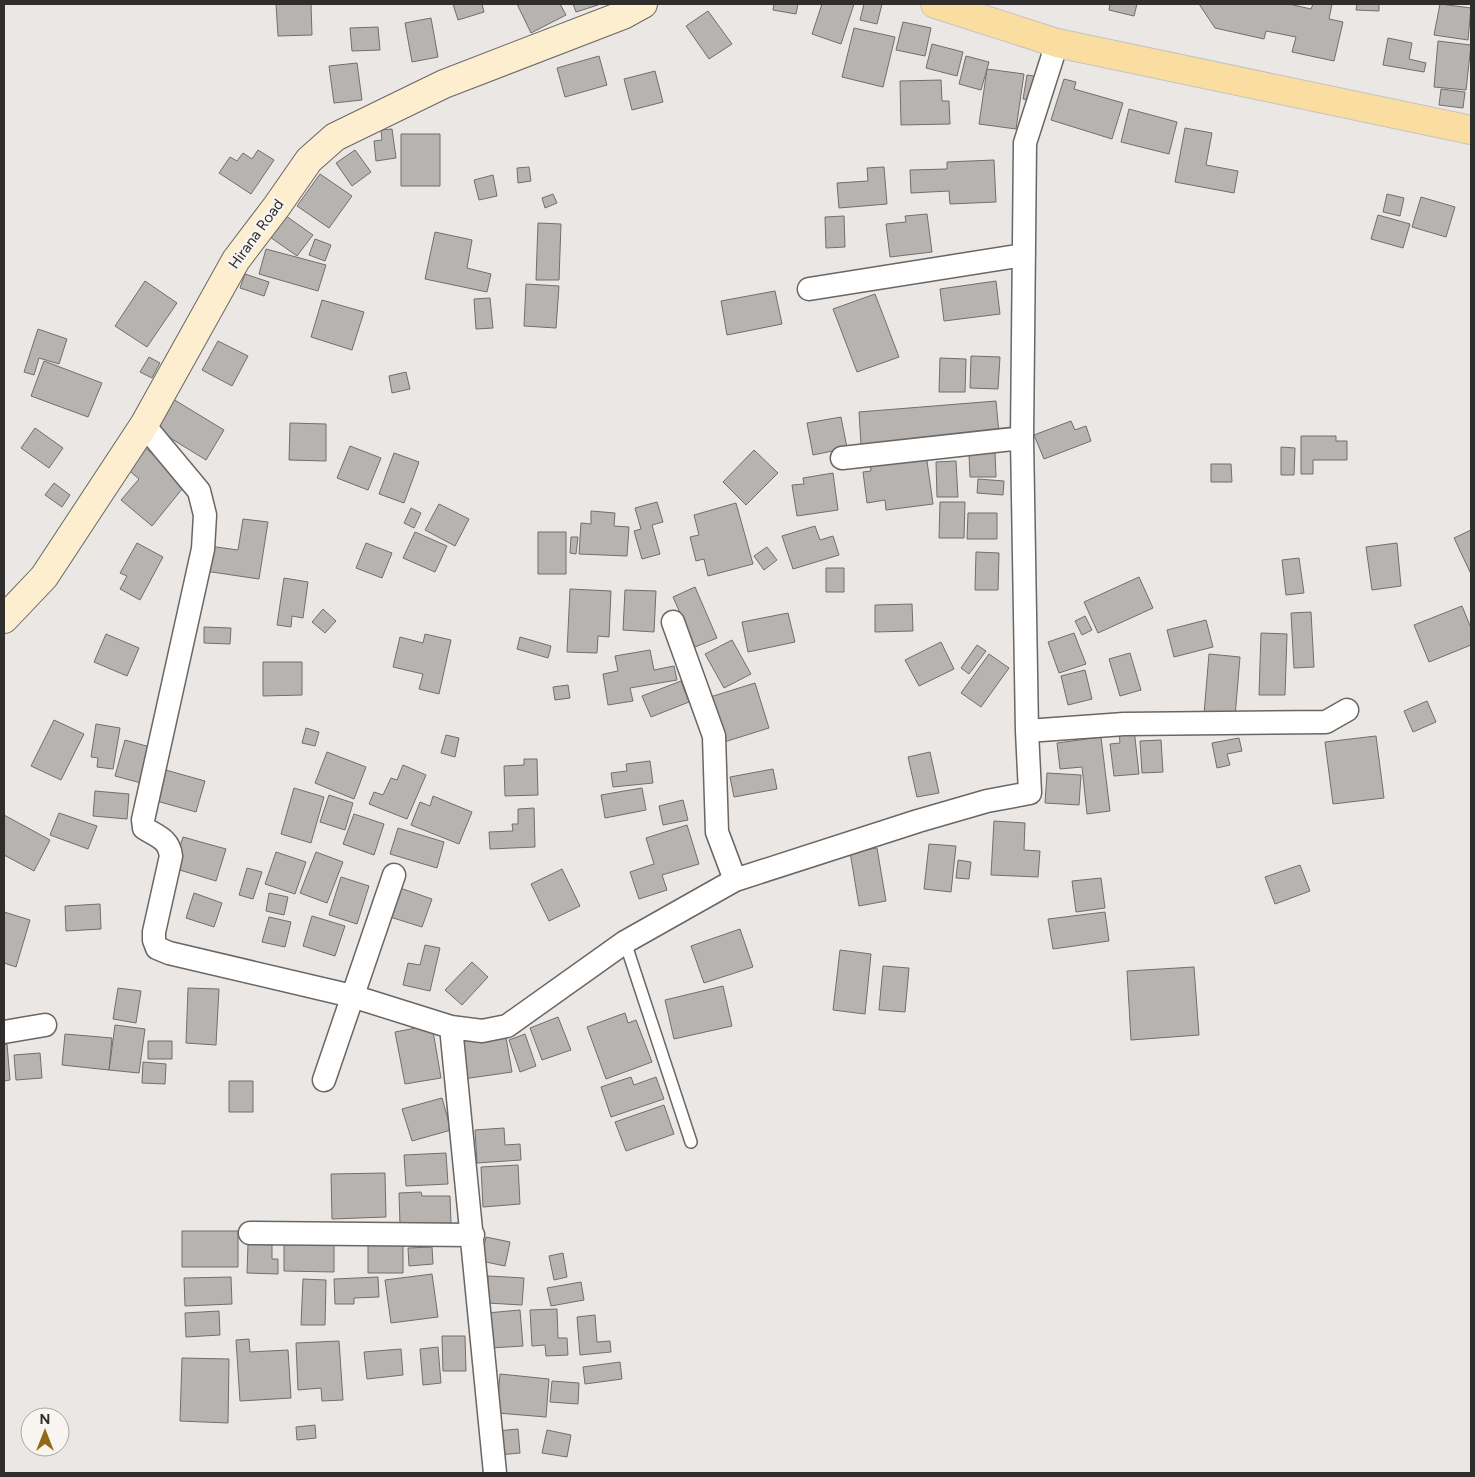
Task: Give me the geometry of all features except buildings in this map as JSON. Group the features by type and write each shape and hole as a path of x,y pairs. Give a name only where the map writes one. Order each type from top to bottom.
{"main road":[{"path":"935,4 1057,43 1471,130"}],"street":[{"name":"Hirana Road","path":"4,619 44,578 144,425 236,260 308,160 335,137 444,84 623,15 643,4"},
{"path":"144,425 199,491 205,514 203,549 144,820 144,828 170,845 171,856 154,940 157,948 169,953 352,996 451,1027 482,1031 507,1026 625,942 735,880 918,821 987,801 1030,793 1027,731 1022,438 1025,143 1057,43"},
{"path":"809,289 1024,254"},
{"path":"842,458 1022,438"},
{"path":"673,622 714,736 717,832 735,880"},
{"path":"1027,731 1124,724 1326,722 1347,710"},
{"path":"324,1080 394,875"},
{"path":"4,1032 45,1025"},
{"path":"451,1027 495,1473"},
{"path":"250,1232 473,1235"}],"lane":[{"path":"625,942 691,1142"}]}
